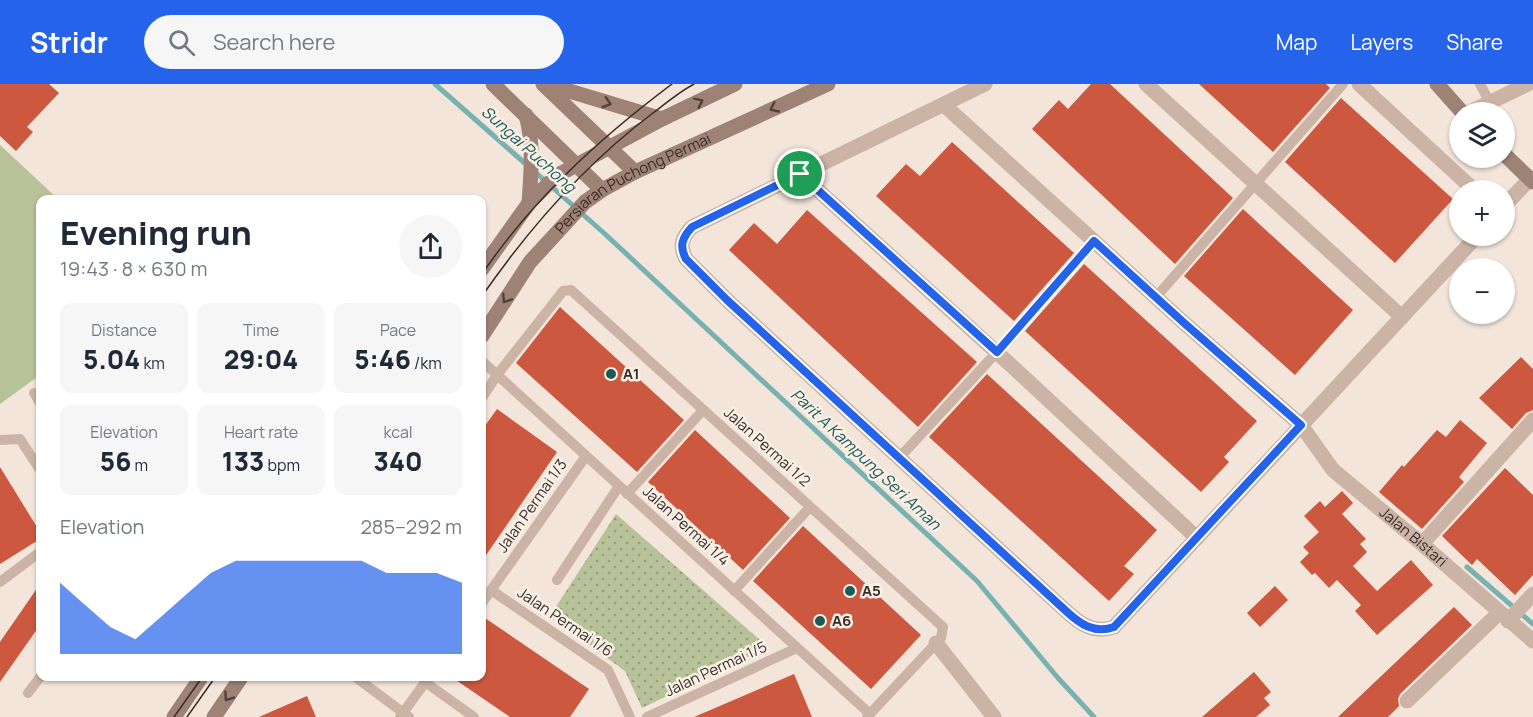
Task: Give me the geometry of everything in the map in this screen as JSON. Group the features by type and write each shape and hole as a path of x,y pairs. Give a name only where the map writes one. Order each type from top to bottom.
{"main road":[{"path":"493,84 602,190"},
{"path":"543,84 635,172"},
{"path":"554,84 566,90 662,119"},
{"path":"486,264 529,203 556,176 662,119 735,84"},
{"name":"Persiaran Puchong Permai","path":"486,330 530,262 585,202 635,172 828,84"},
{"path":"1437,84 1453,102"},
{"path":"526,115 531,147 529,203"},
{"path":"1515,164 1532,180"},
{"path":"174,717 199,681"},
{"path":"214,717 239,681"}],"street":[{"path":"985,84 692,227 683,236 681,251 686,259 727,300 1086,627 1103,631 1114,627 1469,246"},
{"path":"1146,84 1402,317"},
{"path":"1359,84 1463,180"},
{"path":"1493,102 1528,89"},
{"name":"Jalan Bistari","path":"944,105 1301,425 1333,470 1533,641"},
{"path":"800,174 997,352 1197,538"},
{"path":"1515,196 1532,180"},
{"path":"1422,544 1533,420"},
{"path":"1407,700 1528,598"},
{"path":"936,643 994,717"}],"lane":[{"path":"1156,297 1343,84"},
{"path":"1480,84 1489,102"},
{"path":"900,458 1094,241"},
{"name":"Jalan Permai 1/2","path":"486,392 563,291 571,290 943,627 941,638 936,643"},
{"name":"Jalan Permai 1/4","path":"486,365 868,715"},
{"path":"556,580 623,490 703,410"},
{"path":"0,440 20,439 36,464"},
{"name":"Jalan Permai 1/3","path":"486,597 586,456"},
{"path":"734,591 810,507"},
{"path":"0,582 36,555"},
{"name":"Jalan Permai 1/6","path":"491,590 608,670 630,717"},
{"path":"868,715 936,643"},
{"name":"Jalan Permai 1/5","path":"647,717 797,648"},
{"path":"28,693 37,681"},
{"path":"360,681 404,716 426,681"},
{"path":"428,681 474,717"}],"green space":[{"path":"0,145 54,195 36,195 36,378 0,404"},
{"path":"616,514 768,647 642,708 625,671 550,616"}],"building":[{"path":"0,84 49,84 59,93 27,127 33,132 16,151 0,136"},
{"path":"1091,84 1110,84 1233,198 1175,264 1032,129 1059,100 1068,109"},
{"path":"1199,84 1326,84 1330,88 1273,152"},
{"path":"1341,98 1449,195 1449,203 1395,263 1285,162"},
{"path":"952,142 1074,253 1014,321 876,196 906,164 920,176"},
{"path":"1243,209 1353,310 1295,375 1184,276"},
{"path":"807,210 977,362 918,427 729,250 754,223 777,244"},
{"path":"1084,264 1257,421 1224,457 1229,462 1201,492 1025,331"},
{"path":"560,307 684,420 637,472 516,363"},
{"path":"1521,357 1533,369 1533,410 1526,413 1512,429 1479,398"},
{"path":"987,374 1157,530 1124,566 1134,574 1109,601 929,437"},
{"path":"497,409 557,452 486,555 486,424"},
{"path":"1460,420 1487,443 1459,477 1464,482 1422,529 1379,492 1437,430 1446,437"},
{"path":"695,430 790,518 743,570 648,482"},
{"path":"0,467 36,526 36,542 0,564"},
{"path":"1505,468 1533,495 1533,575 1515,595 1477,559 1472,565 1442,536"},
{"path":"1342,491 1353,503 1342,514 1366,539 1360,544 1367,552 1353,566 1377,591 1411,560 1433,585 1377,635 1355,611 1361,605 1337,580 1329,588 1315,573 1312,575 1300,562 1309,553 1303,547 1319,532 1304,516 1320,501 1325,507"},
{"path":"803,526 921,635 871,689 753,581"},
{"path":"1275,586 1288,600 1260,627 1247,613"},
{"path":"36,590 36,631 0,682 0,642"},
{"path":"1454,607 1472,625 1400,694 1399,706 1388,717 1338,717"},
{"path":"486,619 589,689 570,717 510,717 457,681 486,681"},
{"path":"1254,672 1271,692 1264,698 1270,705 1256,717 1202,717"},
{"path":"794,674 812,717 694,717"},
{"path":"307,696 316,717 259,717"}],"waterway":[{"name":"Sungai Puchong","path":"435,84 528,166"},
{"name":"Parit A Kampung Seri Aman","path":"535,172 605,234 977,581 1058,678 1094,717"},
{"path":"1467,567 1533,624"}],"tram line":[{"path":"486,269 545,195 619,126 672,84"},
{"path":"486,290 539,221 604,153 694,84"},
{"path":"174,717 199,681"},
{"path":"187,717 212,681"}],"place":[{"name":"A1","path":"611,374"},
{"name":"A5","path":"850,591"},
{"name":"A6","path":"820,621"}],"route":[{"path":"800,174 997,352 1094,241 1301,425 1114,627 1103,631 1086,627 727,300 686,259 681,251 683,236 692,227 800,174"}]}
